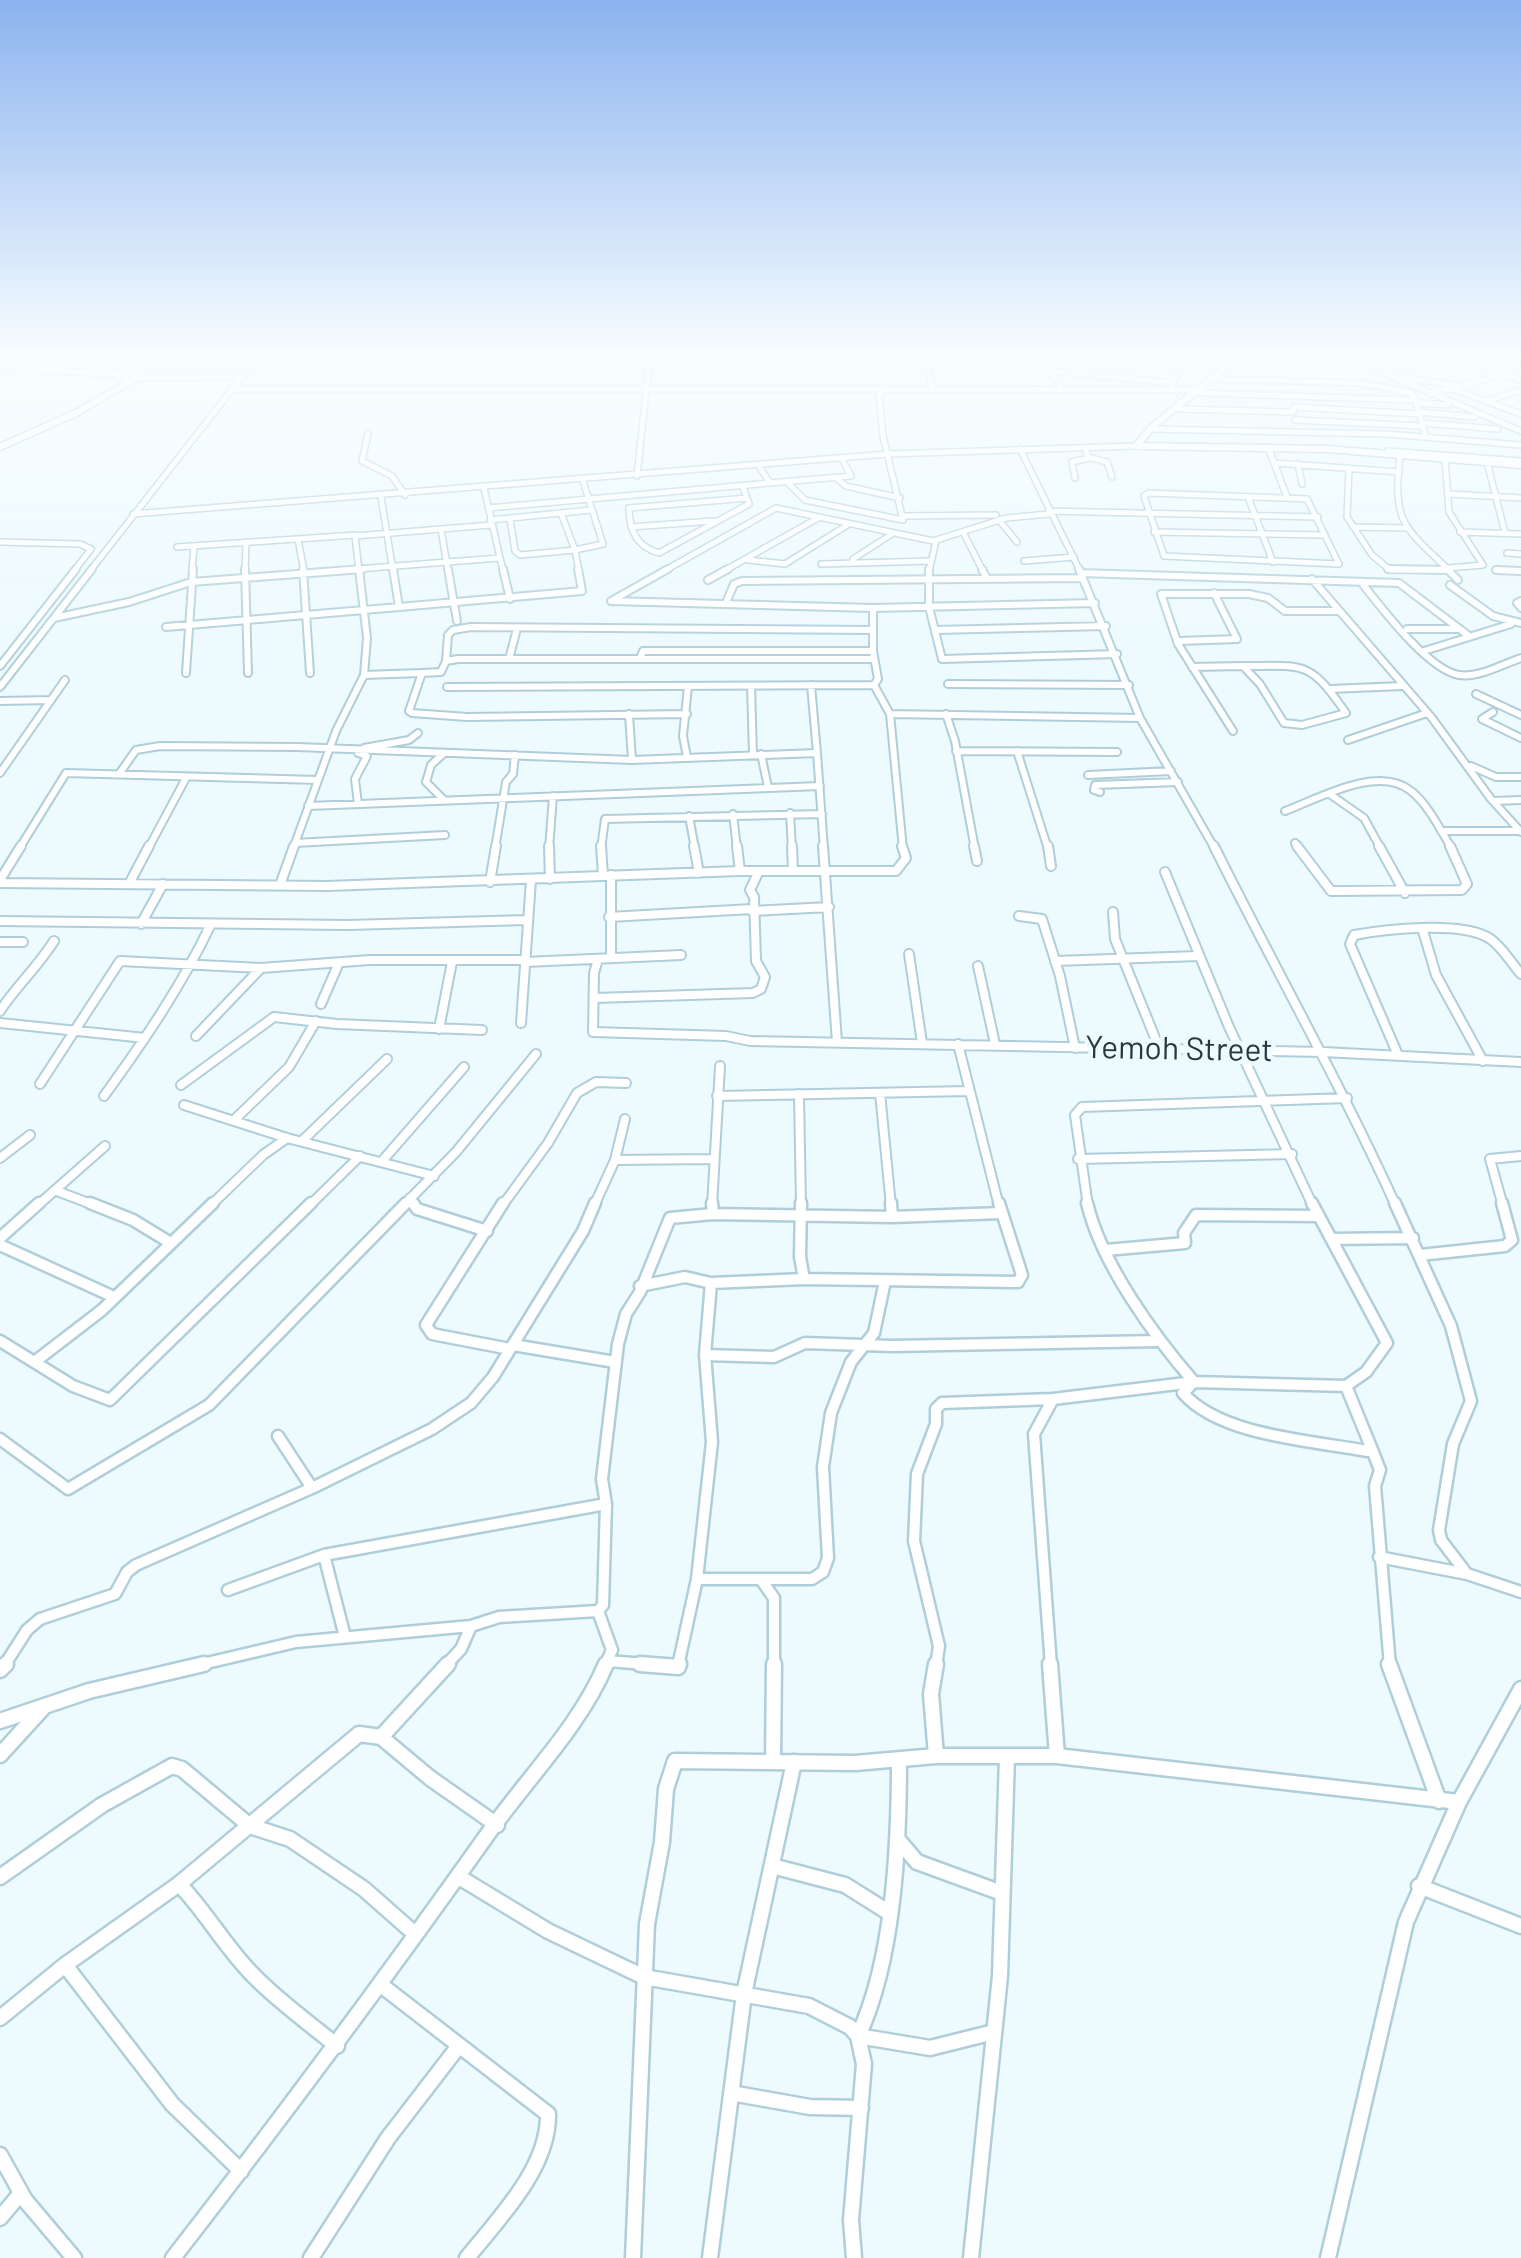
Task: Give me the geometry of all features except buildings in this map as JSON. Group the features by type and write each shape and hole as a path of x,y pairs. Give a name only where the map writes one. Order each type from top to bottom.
{"street":[{"path":"0,687 176,460"},
{"path":"363,460 392,476 405,495"},
{"path":"637,476 639,460"},
{"path":"133,514 826,460"},
{"path":"488,508 851,476 843,460"},
{"path":"890,460 904,516"},
{"path":"1025,460 1106,626 1140,718 1347,1098 1456,1340 1471,1401 1453,1444 1439,1530 1441,1540 1467,1574"},
{"path":"1075,478 1072,462 1079,460"},
{"path":"1103,460 1112,477"},
{"path":"1400,460 1397,508 1406,528 1458,580"},
{"path":"1350,468 1347,517 1372,555 1387,569 1483,565 1449,512 1445,460"},
{"path":"1469,460 1521,464"},
{"path":"1481,460 1521,464"},
{"path":"1486,462 1505,534"},
{"path":"1287,498 1275,463 1399,472"},
{"path":"1298,464 1302,484"},
{"path":"759,466 770,483"},
{"path":"836,478 846,486 900,498"},
{"path":"510,518 515,550 520,555 603,544 583,481"},
{"path":"788,483 806,500 899,520 904,516 997,518 1048,512 1318,517"},
{"path":"743,487 747,498 749,504 659,553 640,545 631,527 628,508 747,498"},
{"path":"484,488 510,599"},
{"path":"1149,493 1287,498 1306,498 1340,564 1164,556 1144,496 1149,493"},
{"path":"1449,494 1521,498"},
{"path":"1248,496 1273,562"},
{"path":"382,497 399,607"},
{"path":"997,518 936,540 776,508 611,600 877,607 1095,602"},
{"path":"177,548 440,529 591,510"},
{"path":"166,627 582,592 575,550 561,513"},
{"path":"708,580 818,518"},
{"path":"997,518 1017,542"},
{"path":"631,527 716,521"},
{"path":"746,560 790,562 849,524"},
{"path":"1353,527 1406,528"},
{"path":"440,529 457,621"},
{"path":"964,532 987,579"},
{"path":"1154,532 1325,535"},
{"path":"1460,532 1521,534"},
{"path":"853,563 853,559 892,534"},
{"path":"280,885 353,690 364,675 368,638 356,535"},
{"path":"298,539 304,572 310,674"},
{"path":"936,540 928,579 929,606 942,659 1116,654"},
{"path":"0,542 80,544 91,549 0,666"},
{"path":"246,542 250,562 244,578 248,673"},
{"path":"186,673 194,546"},
{"path":"1508,553 1521,554"},
{"path":"1024,561 1074,557"},
{"path":"54,618 129,602 191,582 499,558"},
{"path":"820,564 931,561"},
{"path":"1496,570 1521,572"},
{"path":"726,604 737,582 787,580 1082,576 1361,582 1404,584 1469,636"},
{"path":"784,594 787,580"},
{"path":"1312,580 1427,713 1520,832"},
{"path":"448,687 874,684 878,680 872,630 882,581"},
{"path":"1361,582 1424,651 1458,675 1521,658"},
{"path":"1450,586 1510,624"},
{"path":"1179,642 1237,639 1214,593"},
{"path":"1233,731 1214,708 1162,611 1161,594 1259,596 1288,612 1338,611"},
{"path":"620,602 627,608"},
{"path":"630,616 631,626"},
{"path":"1424,651 1521,623"},
{"path":"364,675 441,672 446,661 445,640 452,630 631,626 872,630"},
{"path":"935,630 1106,626"},
{"path":"1405,629 1458,628"},
{"path":"509,659 517,629"},
{"path":"446,661 873,655"},
{"path":"1192,667 1243,666 1297,667 1315,673 1345,714 1293,726 1278,717 1260,684 1243,666"},
{"path":"422,673 409,712 467,717 687,714"},
{"path":"0,773 66,680"},
{"path":"0,882 280,885 490,882 740,871 896,871 904,865 890,714 874,684"},
{"path":"948,684 1128,685"},
{"path":"812,685 837,1042"},
{"path":"686,757 682,736 688,686"},
{"path":"751,686 757,755 768,787"},
{"path":"1330,689 1402,686"},
{"path":"1476,694 1521,715"},
{"path":"0,701 40,698 49,702"},
{"path":"1492,712 1482,719 1521,738"},
{"path":"1348,740 1427,713"},
{"path":"629,714 632,760"},
{"path":"890,714 1140,718"},
{"path":"946,714 978,862"},
{"path":"371,746 388,733"},
{"path":"356,752 409,740 418,733"},
{"path":"120,774 136,750 146,747 632,760 817,752"},
{"path":"956,751 1117,752"},
{"path":"1017,751 1047,839 1051,866"},
{"path":"356,752 367,756 356,770 353,794 358,804"},
{"path":"407,802 431,765 444,754"},
{"path":"490,882 515,755"},
{"path":"1463,762 1496,777 1521,777"},
{"path":"1088,775 1172,771"},
{"path":"0,882 66,773 318,780"},
{"path":"129,884 186,778"},
{"path":"426,778 427,785 444,800"},
{"path":"1100,792 1094,790 1095,786 1178,782"},
{"path":"1286,811 1363,783 1400,785 1410,790 1441,831 1458,857 1467,884 1462,890 1331,891 1295,843"},
{"path":"308,806 820,786"},
{"path":"1331,794 1364,818 1406,892"},
{"path":"550,879 546,841 552,820 552,796"},
{"path":"1316,800 1348,806"},
{"path":"1493,802 1521,800"},
{"path":"790,812 793,870"},
{"path":"733,814 740,871"},
{"path":"612,958 607,875 600,834 605,818 822,814"},
{"path":"690,816 699,873"},
{"path":"1441,831 1520,832"},
{"path":"295,843 445,835"},
{"path":"598,959 595,998 758,992 765,977 756,961 750,886 759,871"},
{"path":"936,1756 931,1694 938,1646 914,1541 917,1474 936,1424 936,1409 954,1400 1053,1398 1194,1382 1346,1386 1366,1372 1387,1343 1318,1216 1268,1102 1240,1051 1165,872"},
{"path":"521,1023 532,880"},
{"path":"140,924 163,884"},
{"path":"609,917 830,907"},
{"path":"1113,912 1115,939 1160,1050"},
{"path":"1019,916 1042,919 1075,1048"},
{"path":"0,921 211,924 527,920"},
{"path":"104,1096 164,1012 174,986 192,964 211,924"},
{"path":"1422,932 1436,975 1483,1061"},
{"path":"1398,1055 1350,944 1354,935 1470,933 1490,939 1521,974"},
{"path":"1,1009 16,987 35,972 54,941"},
{"path":"0,942 24,942"},
{"path":"909,954 922,1043"},
{"path":"40,1084 120,961 261,968 370,960 524,961 681,955"},
{"path":"1055,961 1198,956"},
{"path":"439,1029 452,962"},
{"path":"321,1004 338,965"},
{"path":"978,966 996,1044"},
{"path":"196,1036 261,968"},
{"name":"Yemoh Street","path":"595,998 593,1032 837,1042 1323,1052 1521,1062"},
{"path":"182,1086 269,1019 482,1030"},
{"path":"234,1120 289,1067 316,1021"},
{"path":"0,1023 146,1038"},
{"path":"640,1286 676,1277 701,1278 710,1284 804,1279 1018,1282 1022,1275 1001,1213 958,1044"},
{"path":"0,1439 63,1488 76,1487 209,1404 434,1176 536,1054"},
{"path":"302,1141 367,1082 386,1059"},
{"path":"383,1160 464,1066"},
{"path":"713,1214 712,1159 720,1066"},
{"path":"615,1362 426,1330 426,1324 582,1088 596,1082 626,1083"},
{"path":"717,1096 968,1091"},
{"path":"880,1093 892,1217"},
{"path":"799,1094 804,1279"},
{"path":"1194,1382 1158,1341 1144,1313 1124,1289 1087,1208 1075,1115 1082,1107 1347,1098"},
{"path":"184,1105 287,1138 434,1176"},
{"path":"0,1670 11,1661 30,1627 42,1618 115,1594 136,1564 312,1488 457,1414 480,1394 583,1231 614,1160 625,1119"},
{"path":"0,1158 30,1136"},
{"path":"38,1360 114,1297 263,1155 287,1138"},
{"path":"105,1146 0,1242 114,1297"},
{"path":"1078,1159 1292,1154"},
{"path":"0,1341 38,1360 90,1397 110,1400 360,1156"},
{"path":"1420,1254 1505,1246 1512,1240 1490,1160 1494,1156 1521,1156"},
{"path":"614,1160 712,1159"},
{"path":"57,1191 132,1220 169,1242"},
{"path":"410,1198 418,1209 486,1231"},
{"path":"0,1721 89,1691 296,1642 471,1626 499,1617 598,1611 603,1606 606,1504 602,1479 615,1362 626,1314 670,1218 713,1214 892,1217 1001,1213"},
{"path":"1106,1250 1185,1243 1184,1233 1196,1215 1318,1216"},
{"path":"1331,1239 1412,1238"},
{"path":"696,1579 812,1579 823,1572 828,1558 823,1466 831,1413 860,1346 874,1333 885,1282"},
{"path":"608,1662 678,1667 696,1579 712,1442 706,1355 710,1284"},
{"path":"706,1355 774,1357 805,1343 860,1346 1158,1341"},
{"path":"1194,1382 1183,1393 1188,1400 1197,1409 1229,1424 1373,1452"},
{"path":"1346,1386 1380,1470 1375,1486 1387,1659 1439,1801"},
{"path":"1053,1398 1034,1434 1057,1756"},
{"path":"278,1436 312,1488"},
{"path":"228,1590 324,1555 606,1504"},
{"path":"324,1555 344,1637"},
{"path":"1380,1557 1467,1574 1521,1592"},
{"path":"762,1581 774,1598 773,1762"},
{"path":"173,2258 337,2046 526,1780 573,1725 602,1679 608,1662 610,1636 598,1611"},
{"path":"382,1737 461,1650 471,1626"},
{"path":"1328,2258 1394,1964 1418,1886 1521,1688"},
{"path":"0,1755 43,1708"},
{"path":"0,2018 65,1964 179,1884 350,1738 365,1732 382,1737 430,1778 496,1825"},
{"path":"633,2258 647,1924 662,1842 666,1789 676,1761 1057,1756 1459,1802"},
{"path":"971,2258 994,2032 1007,1757"},
{"path":"854,2258 851,2220 864,2064 858,2036 874,2002 899,1841 899,1761"},
{"path":"710,2258 744,1994 794,1762"},
{"path":"0,1877 102,1804 172,1766 182,1769 250,1826 290,1839 364,1889 415,1934"},
{"path":"899,1841 917,1862 1002,1893"},
{"path":"772,1866 845,1885 888,1912"},
{"path":"459,1876 548,1931 644,1977 809,2006 836,2018 858,2036 930,2048 994,2032"},
{"path":"179,1884 206,1912 221,1940 255,1978 337,2046"},
{"path":"1418,1886 1521,1926"},
{"path":"65,1964 172,2104 241,2171"},
{"path":"381,1985 548,2114 550,2123 542,2151 467,2258"},
{"path":"311,2258 388,2138 458,2046"},
{"path":"731,2093 810,2107 860,2108"},
{"path":"0,2155 21,2193 74,2258"},
{"path":"0,2218 21,2193"}]}
